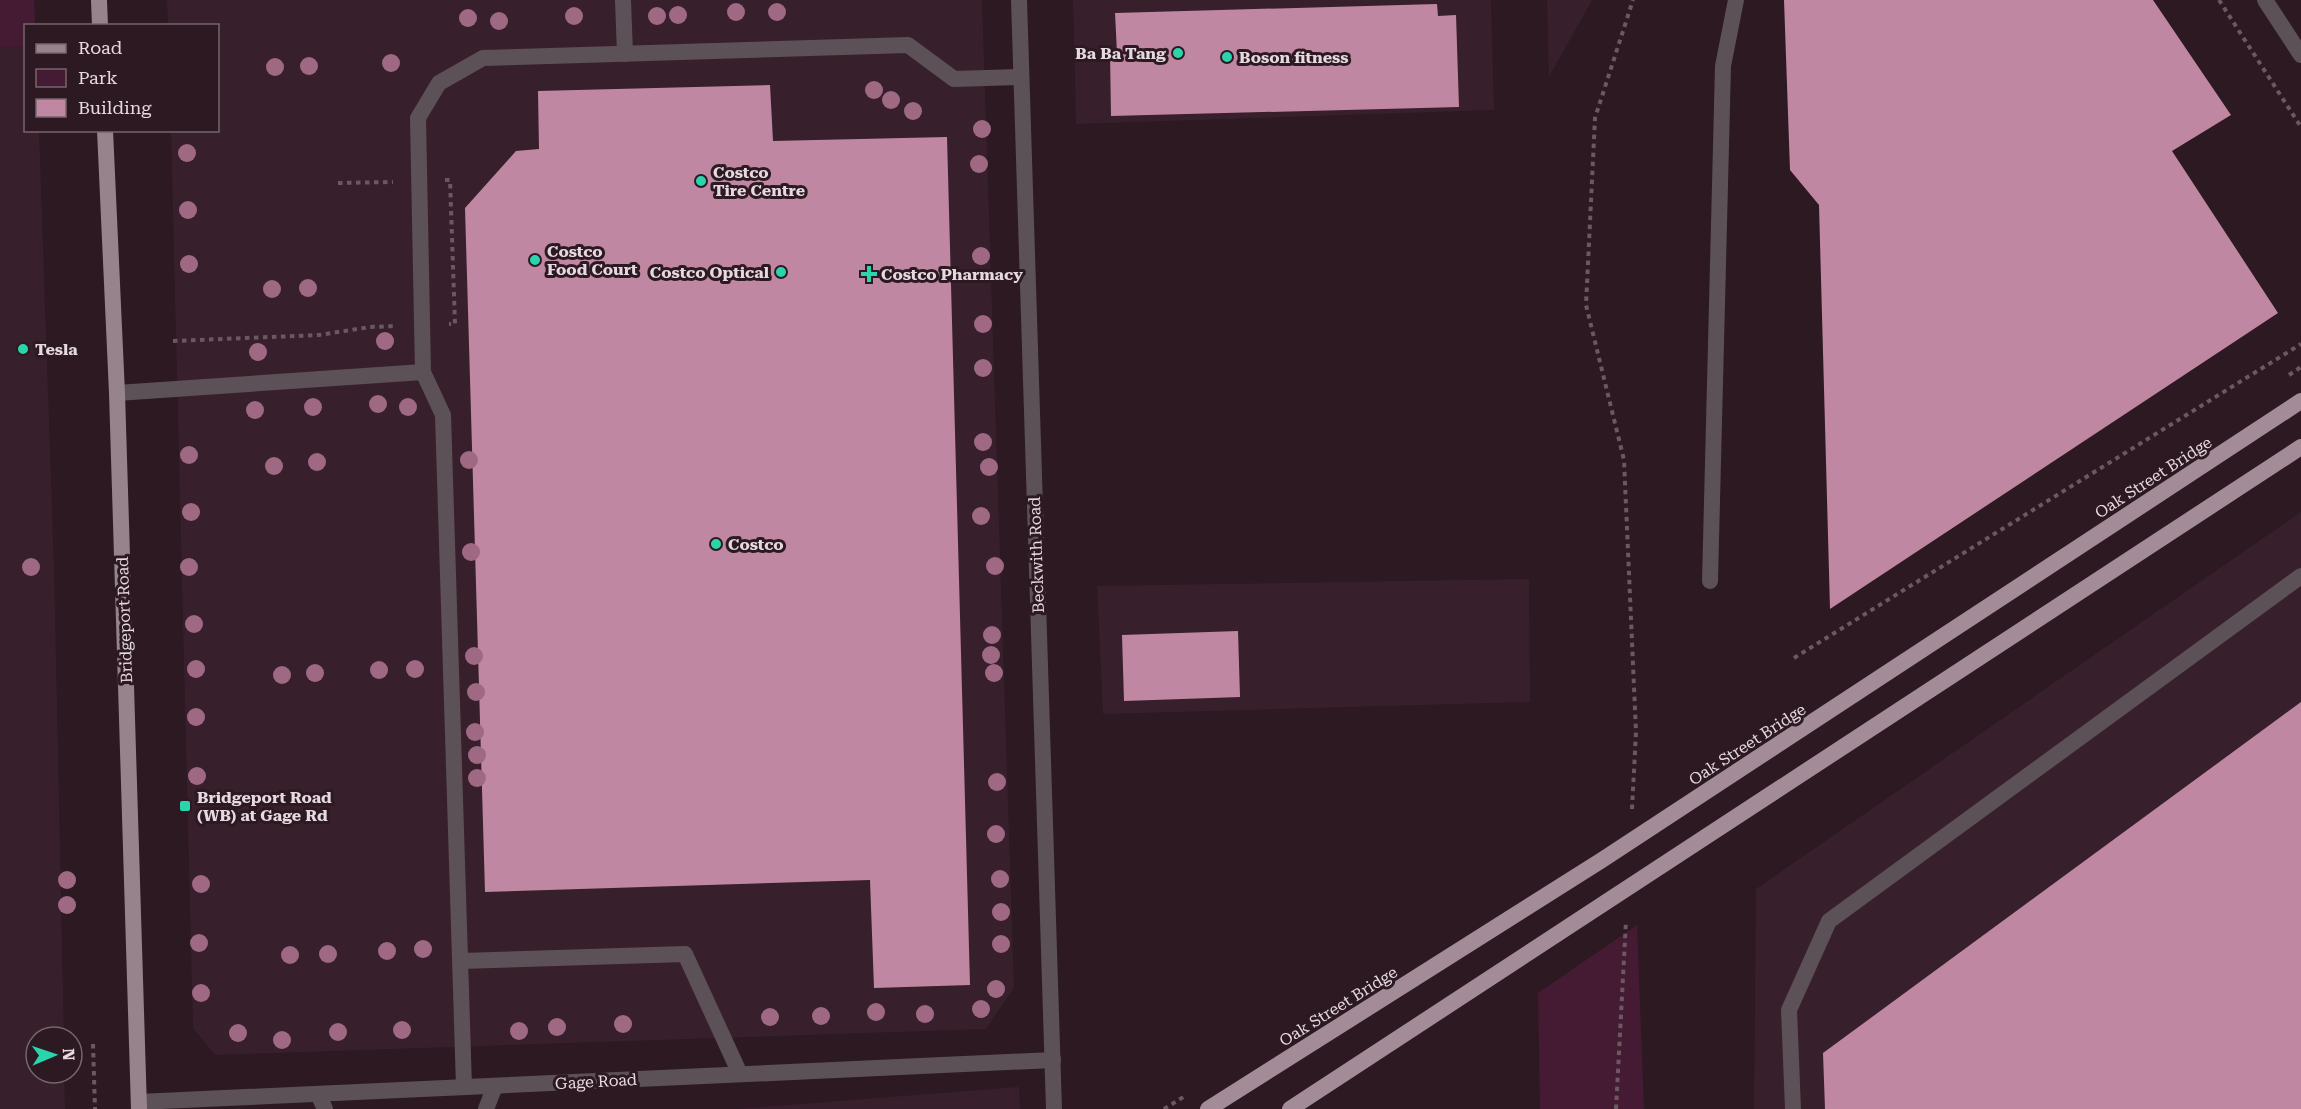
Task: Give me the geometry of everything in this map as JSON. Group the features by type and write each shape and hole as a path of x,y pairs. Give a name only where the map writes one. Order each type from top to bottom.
{"highway":[{"name":"Oak Street Bridge","path":"1208,1109 1602,860 2301,401"},
{"path":"1290,1109 2301,447"}],"main road":[{"path":"99,0 100,24"},
{"name":"Bridgeport Road","path":"105,132 117,393 139,1106"}],"street":[{"path":"623,0 625,54"},
{"name":"Beckwith Road","path":"1019,0 1054,1109"},
{"path":"1710,581 1723,66 1736,0"},
{"path":"2265,0 2301,55"},
{"path":"464,1087 442,415 423,372 418,118 439,83 483,58 908,45 954,79 1021,77"},
{"path":"117,393 423,372"},
{"path":"1793,1109 1789,1010 1829,921 2301,576"},
{"path":"461,961 685,954 740,1074"},
{"name":"Gage Road","path":"139,1106 321,1102 464,1087 1053,1060"},
{"path":"486,1109 495,1086"}],"path":[{"path":"1632,816 1636,732 1624,460 1586,305 1595,118 1633,0"},
{"path":"2219,0 2301,127"},
{"path":"173,341 319,335 370,327 455,324 450,180"},
{"path":"1794,658 2301,344"},
{"path":"1616,1109 1626,911"},
{"path":"93,1044 95,1109"}],"shaded area":[{"path":"167,0 982,0 1014,988 986,1029 215,1055 193,1028 171,132 219,132 219,24 168,24"},
{"path":"1073,0 1491,0 1494,110 1076,124"},
{"path":"1547,0 1592,0 1549,77"},
{"path":"24,46 24,132 39,132 54,567 64,1025 24,1025 24,1085 64,1085 65,1109 0,1109 0,47"},
{"path":"2301,512 2301,1109 1754,1109 1756,889"},
{"path":"1529,579 1530,702 1103,714 1097,586"},
{"path":"1019,1087 1020,1109 737,1109"}],"green space":[{"path":"0,0 34,0 35,24 24,24 24,46 0,47"},
{"path":"1637,925 1644,1109 1540,1109 1538,993"}],"building":[{"path":"1784,0 2153,0 2231,115 2172,151 2278,313 1830,609 1819,205 1790,170"},
{"path":"1437,4 1438,16 1456,15 1459,107 1111,116 1110,53 1117,53 1115,13"},
{"name":"Costco","path":"770,85 773,141 947,137 970,985 874,988 870,880 485,892 465,208 516,151 539,149 538,91"},
{"path":"1238,631 1240,697 1124,701 1122,635"},
{"path":"2301,702 2301,1109 1825,1109 1823,1053"}],"place":[{"name":"Ba Ba Tang","path":"1178,53"},
{"name":"Boson fitness","path":"1227,57"},
{"name":"Costco Tire Centre","path":"701,181"},
{"name":"Costco Food Court","path":"535,260"},
{"name":"Costco Optical","path":"781,272"},
{"name":"Costco Pharmacy","path":"869,274"},
{"name":"Tesla","path":"23,349"},
{"name":"Costco","path":"716,544"},
{"name":"Bridgeport Road (WB) at Gage Rd","path":"185,806"}]}
